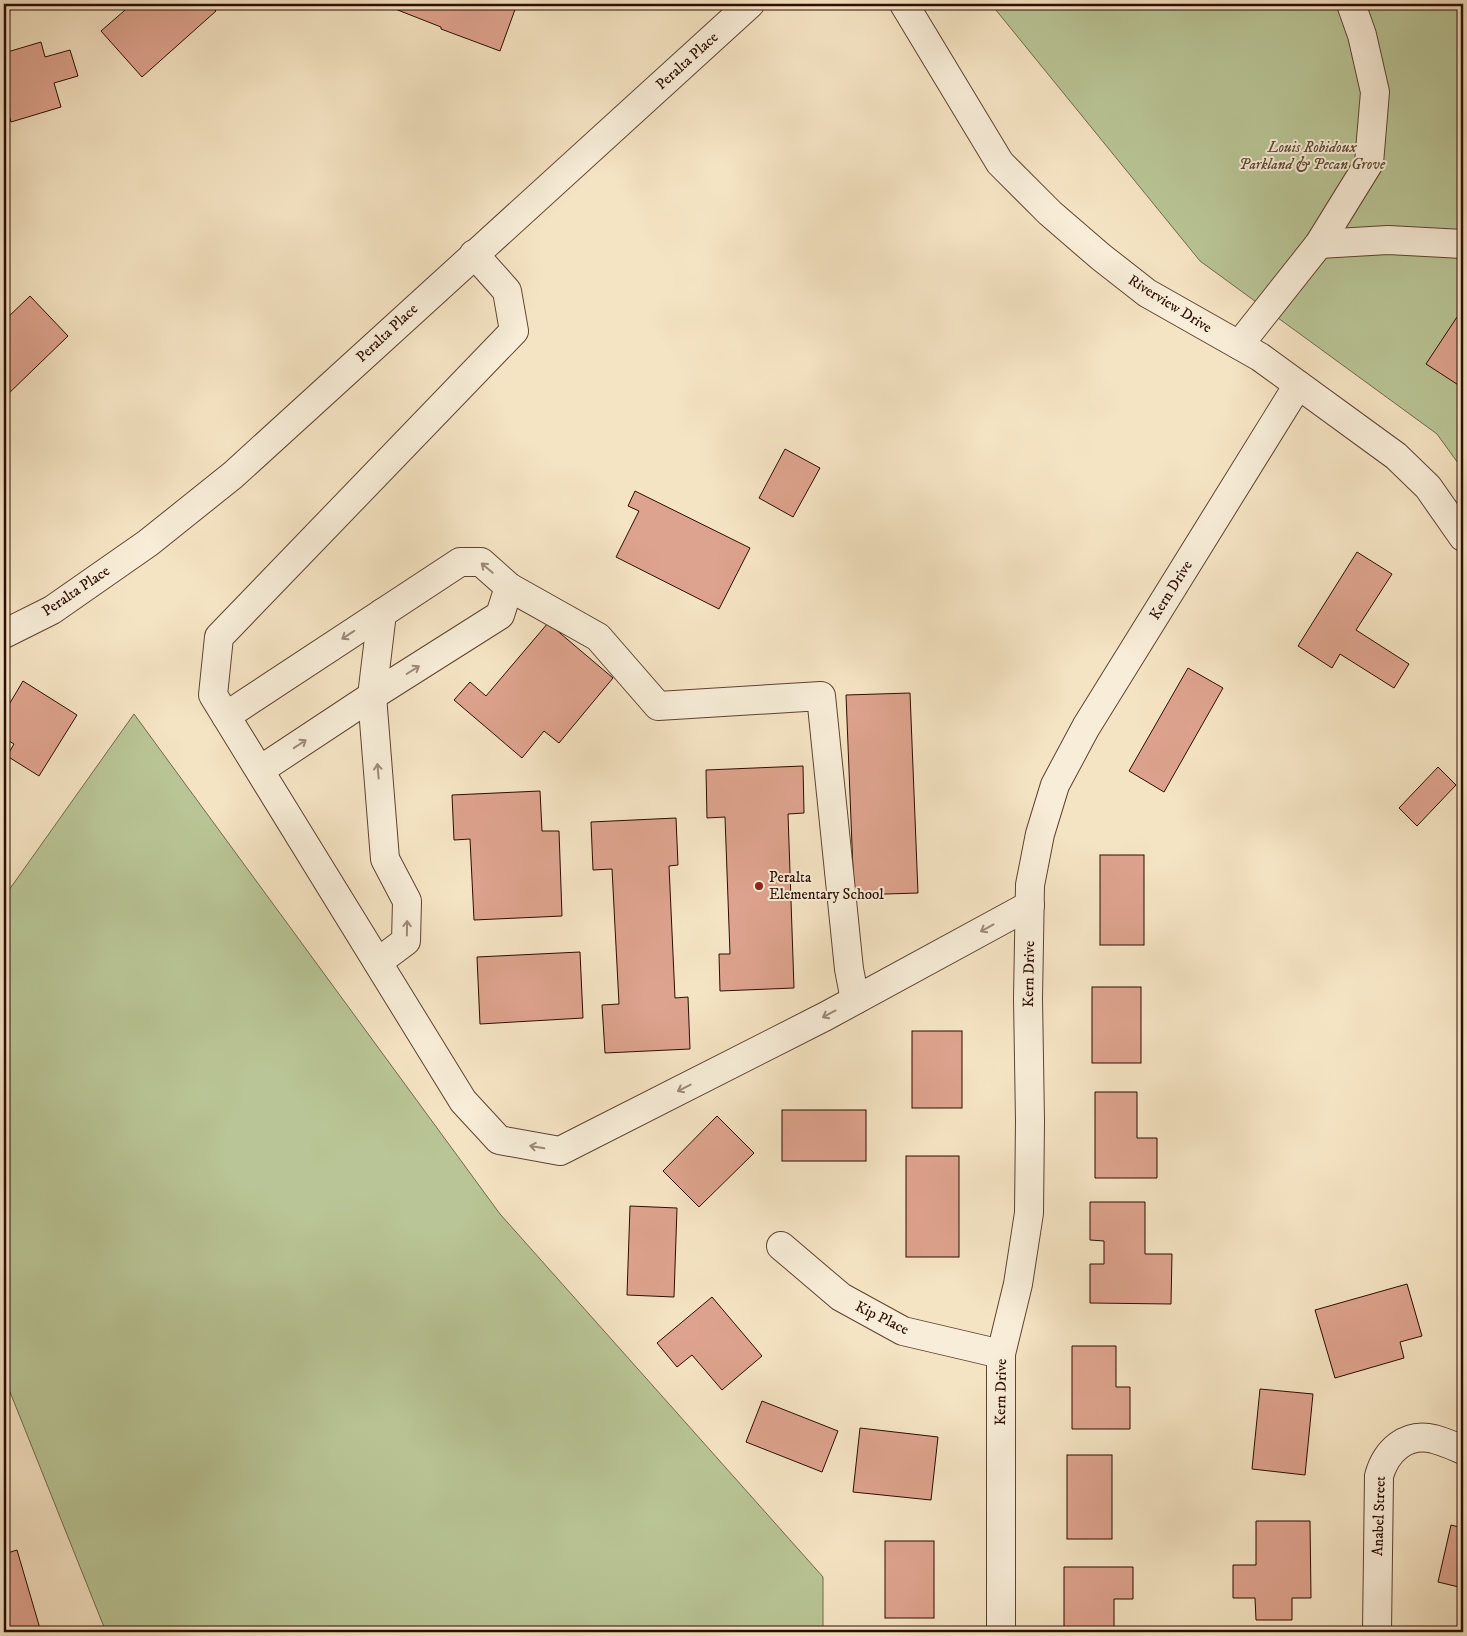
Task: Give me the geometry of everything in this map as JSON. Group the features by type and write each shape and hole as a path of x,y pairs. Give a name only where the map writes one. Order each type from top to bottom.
{"street":[{"name":"Peralta Place","path":"4,634 60,604 148,542 233,475 750,4"},
{"name":"Riverview Drive","path":"904,4 1000,163 1057,219 1147,293 1260,357 1396,456 1428,487 1463,537"},
{"path":"1239,345 1319,244 1369,163 1375,92 1362,35 1351,4"},
{"path":"1319,244 1388,240 1463,244"},
{"path":"474,254 507,291 514,331 219,637 213,695 463,1101 499,1140 560,1151 855,1000 1030,905"},
{"name":"Kern Drive","path":"1001,1632 1001,1354 1018,1284 1029,1213 1028,998 1030,885 1040,834 1055,785 1086,726 1298,385"},
{"path":"226,716 460,562 480,562 509,587 598,638 658,706 821,696 849,969 855,1000"},
{"path":"260,770 500,615 509,587"},
{"path":"378,962 406,941 407,901 384,859 372,696 382,613"},
{"name":"Kip Place","path":"782,1246 841,1297 903,1331 1001,1354"},
{"name":"Anabel Street","path":"1377,1632 1379,1476 1382,1464 1396,1447 1410,1440 1420,1438 1433,1439 1463,1450"}],"green space":[{"name":"Louis Robidoux Parkland & Pecan Grove","path":"991,4 1463,4 1463,470 1437,434 1200,261"},
{"path":"134,714 500,1214 823,1577 823,1632 106,1632 4,1377 4,897"}],"building":[{"path":"132,4 210,4 216,11 142,77 101,31"},
{"path":"385,4 517,4 500,51 441,29 441,27"},
{"path":"41,42 45,57 70,50 78,76 54,83 61,107 11,122 6,106 4,107 4,53"},
{"path":"30,296 68,336 4,398 4,318 5,320"},
{"path":"1457,317 1463,321 1463,388 1426,364"},
{"path":"785,449 820,468 793,517 759,498"},
{"path":"635,491 750,548 719,609 616,557 639,511 628,506"},
{"path":"1357,552 1392,574 1356,630 1409,664 1394,688 1340,654 1332,668 1298,646"},
{"path":"548,623 613,678 559,743 544,731 522,758 454,700 470,682 486,696"},
{"path":"1188,668 1223,688 1164,792 1129,771"},
{"path":"23,681 77,715 39,776 7,756 14,744 4,738 4,713"},
{"name":"Peralta Elementary School","path":"910,693 918,893 854,895 846,695"},
{"name":"Peralta Elementary School","path":"803,766 804,813 788,814 794,988 720,991 719,954 730,954 725,817 707,818 706,770"},
{"path":"1438,767 1456,785 1417,826 1399,808"},
{"path":"540,791 542,831 559,831 562,916 474,920 470,839 454,840 452,795"},
{"path":"676,818 678,865 669,866 675,998 688,997 690,1049 605,1053 602,1005 619,1004 612,869 593,870 591,822"},
{"path":"1100,855 1144,855 1144,945 1100,945"},
{"path":"580,952 583,1018 480,1024 477,957"},
{"path":"1092,987 1141,987 1141,1063 1092,1063"},
{"path":"912,1031 962,1031 962,1108 912,1108"},
{"path":"1095,1092 1137,1092 1137,1138 1157,1138 1157,1178 1095,1178"},
{"path":"782,1110 866,1110 866,1161 782,1161"},
{"path":"717,1116 754,1153 699,1207 663,1171"},
{"path":"906,1156 959,1156 959,1257 906,1257"},
{"path":"1090,1202 1145,1202 1145,1254 1172,1254 1171,1304 1090,1303 1090,1264 1104,1264 1104,1241 1090,1240"},
{"path":"630,1206 677,1208 674,1297 627,1295"},
{"path":"1407,1284 1422,1336 1400,1342 1404,1358 1335,1378 1315,1310"},
{"path":"712,1297 762,1356 722,1390 692,1355 677,1367 657,1343"},
{"path":"1072,1346 1116,1346 1116,1387 1130,1387 1130,1429 1072,1429"},
{"path":"1260,1389 1313,1394 1305,1475 1252,1469"},
{"path":"762,1401 838,1431 822,1472 746,1442"},
{"path":"860,1428 938,1437 931,1500 853,1492"},
{"path":"1067,1455 1112,1455 1112,1539 1067,1539"},
{"path":"1256,1521 1310,1521 1311,1598 1292,1598 1292,1620 1256,1620 1255,1598 1233,1598 1233,1565 1256,1565"},
{"path":"1451,1525 1463,1528 1463,1588 1438,1582"},
{"path":"885,1541 934,1541 934,1618 885,1618"},
{"path":"17,1550 41,1632 4,1632 4,1554"},
{"path":"1064,1567 1133,1567 1133,1599 1114,1599 1114,1632 1064,1632"}],"place":[{"name":"Peralta Elementary School","path":"759,886"}]}
